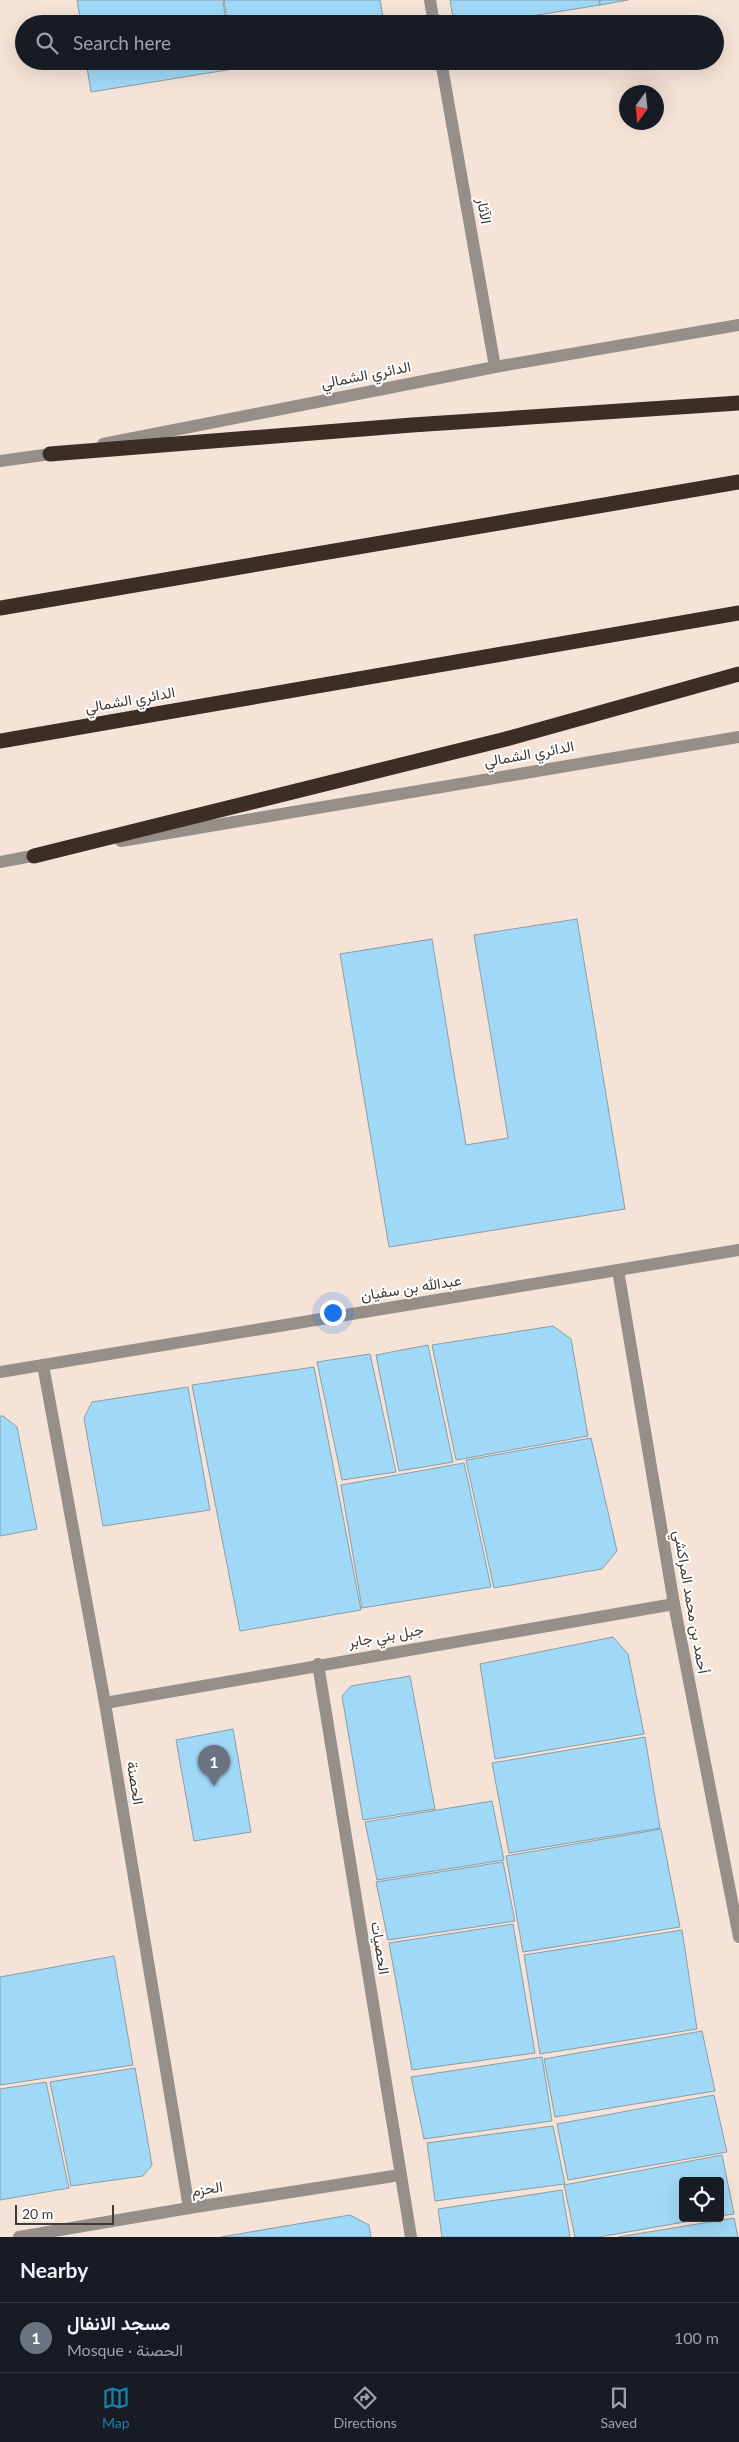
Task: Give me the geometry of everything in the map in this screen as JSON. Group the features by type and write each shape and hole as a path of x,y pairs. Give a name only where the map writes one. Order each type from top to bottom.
{"highway":[{"path":"50,454 422,424 739,403"},
{"path":"0,608 739,482"},
{"name":"الدائري الشمالي","path":"0,741 739,613"},
{"path":"34,856 506,739 739,674"}],"street":[{"path":"430,0 432,15"},
{"name":"الآثار","path":"443,70 495,367"},
{"name":"الدائري الشمالي","path":"0,461 50,454 495,367 739,325"},
{"name":"الدائري الشمالي","path":"0,862 739,737"},
{"name":"عبدالله بن سفيان","path":"0,1372 739,1250"},
{"name":"أحمد بن محمد المراكشي","path":"618,1270 674,1604 739,1937"},
{"name":"الحصنة","path":"43,1365 105,1702 189,2208"},
{"name":"جبل بني جابر","path":"105,1702 674,1604"},
{"name":"الحصيات","path":"318,1664 411,2237"},
{"name":"الحزم","path":"19,2237 189,2208 400,2176"}],"building":[{"path":"77,0 223,0 225,15 80,15"},
{"path":"224,0 380,0 382,15 226,15"},
{"path":"450,0 599,0 600,5 537,15 452,15"},
{"path":"600,0 628,0 600,5"},
{"path":"87,70 227,70 91,92"},
{"path":"577,919 625,1209 389,1247 340,954 432,939 466,1145 508,1138 474,935"},
{"path":"553,1326 571,1339 588,1436 456,1460 432,1345"},
{"path":"428,1345 453,1462 399,1471 376,1355"},
{"path":"370,1354 396,1472 342,1480 317,1362"},
{"path":"314,1367 361,1610 240,1631 192,1385"},
{"path":"188,1387 210,1510 103,1526 84,1418 92,1402"},
{"path":"0,1416 3,1416 17,1427 37,1529 0,1536"},
{"path":"591,1438 617,1551 602,1569 494,1588 466,1460"},
{"path":"464,1463 491,1587 362,1608 341,1485"},
{"path":"613,1637 628,1654 644,1734 495,1759 480,1664"},
{"path":"410,1676 435,1809 363,1820 342,1696 351,1686"},
{"path":"233,1729 251,1832 194,1841 176,1740"},
{"path":"645,1737 660,1828 509,1853 492,1763"},
{"path":"492,1801 504,1860 377,1880 365,1822"},
{"path":"661,1829 680,1927 523,1952 506,1856"},
{"path":"503,1862 515,1921 388,1940 376,1882"},
{"path":"513,1924 535,2053 412,2070 389,1943"},
{"path":"682,1930 697,2029 540,2054 524,1955"},
{"path":"114,1956 133,2065 0,2085 0,1977"},
{"path":"702,2031 715,2091 555,2117 544,2059"},
{"path":"542,2057 552,2121 424,2139 411,2077"},
{"path":"135,2068 152,2165 143,2176 71,2186 50,2082"},
{"path":"46,2082 69,2188 0,2200 0,2089"},
{"path":"714,2095 727,2152 568,2180 557,2124"},
{"path":"553,2126 565,2184 435,2201 427,2143"},
{"path":"722,2155 734,2214 724,2215 724,2177 679,2177 679,2222 684,2222 599,2237 575,2237 564,2185"},
{"path":"562,2190 570,2237 442,2237 438,2209"},
{"path":"350,2215 369,2225 371,2237 221,2237"},
{"path":"734,2218 738,2237 618,2237 710,2222 724,2222 724,2220"}],"place":[{"name":"مسجد الانفال","path":"214,1786"}]}
